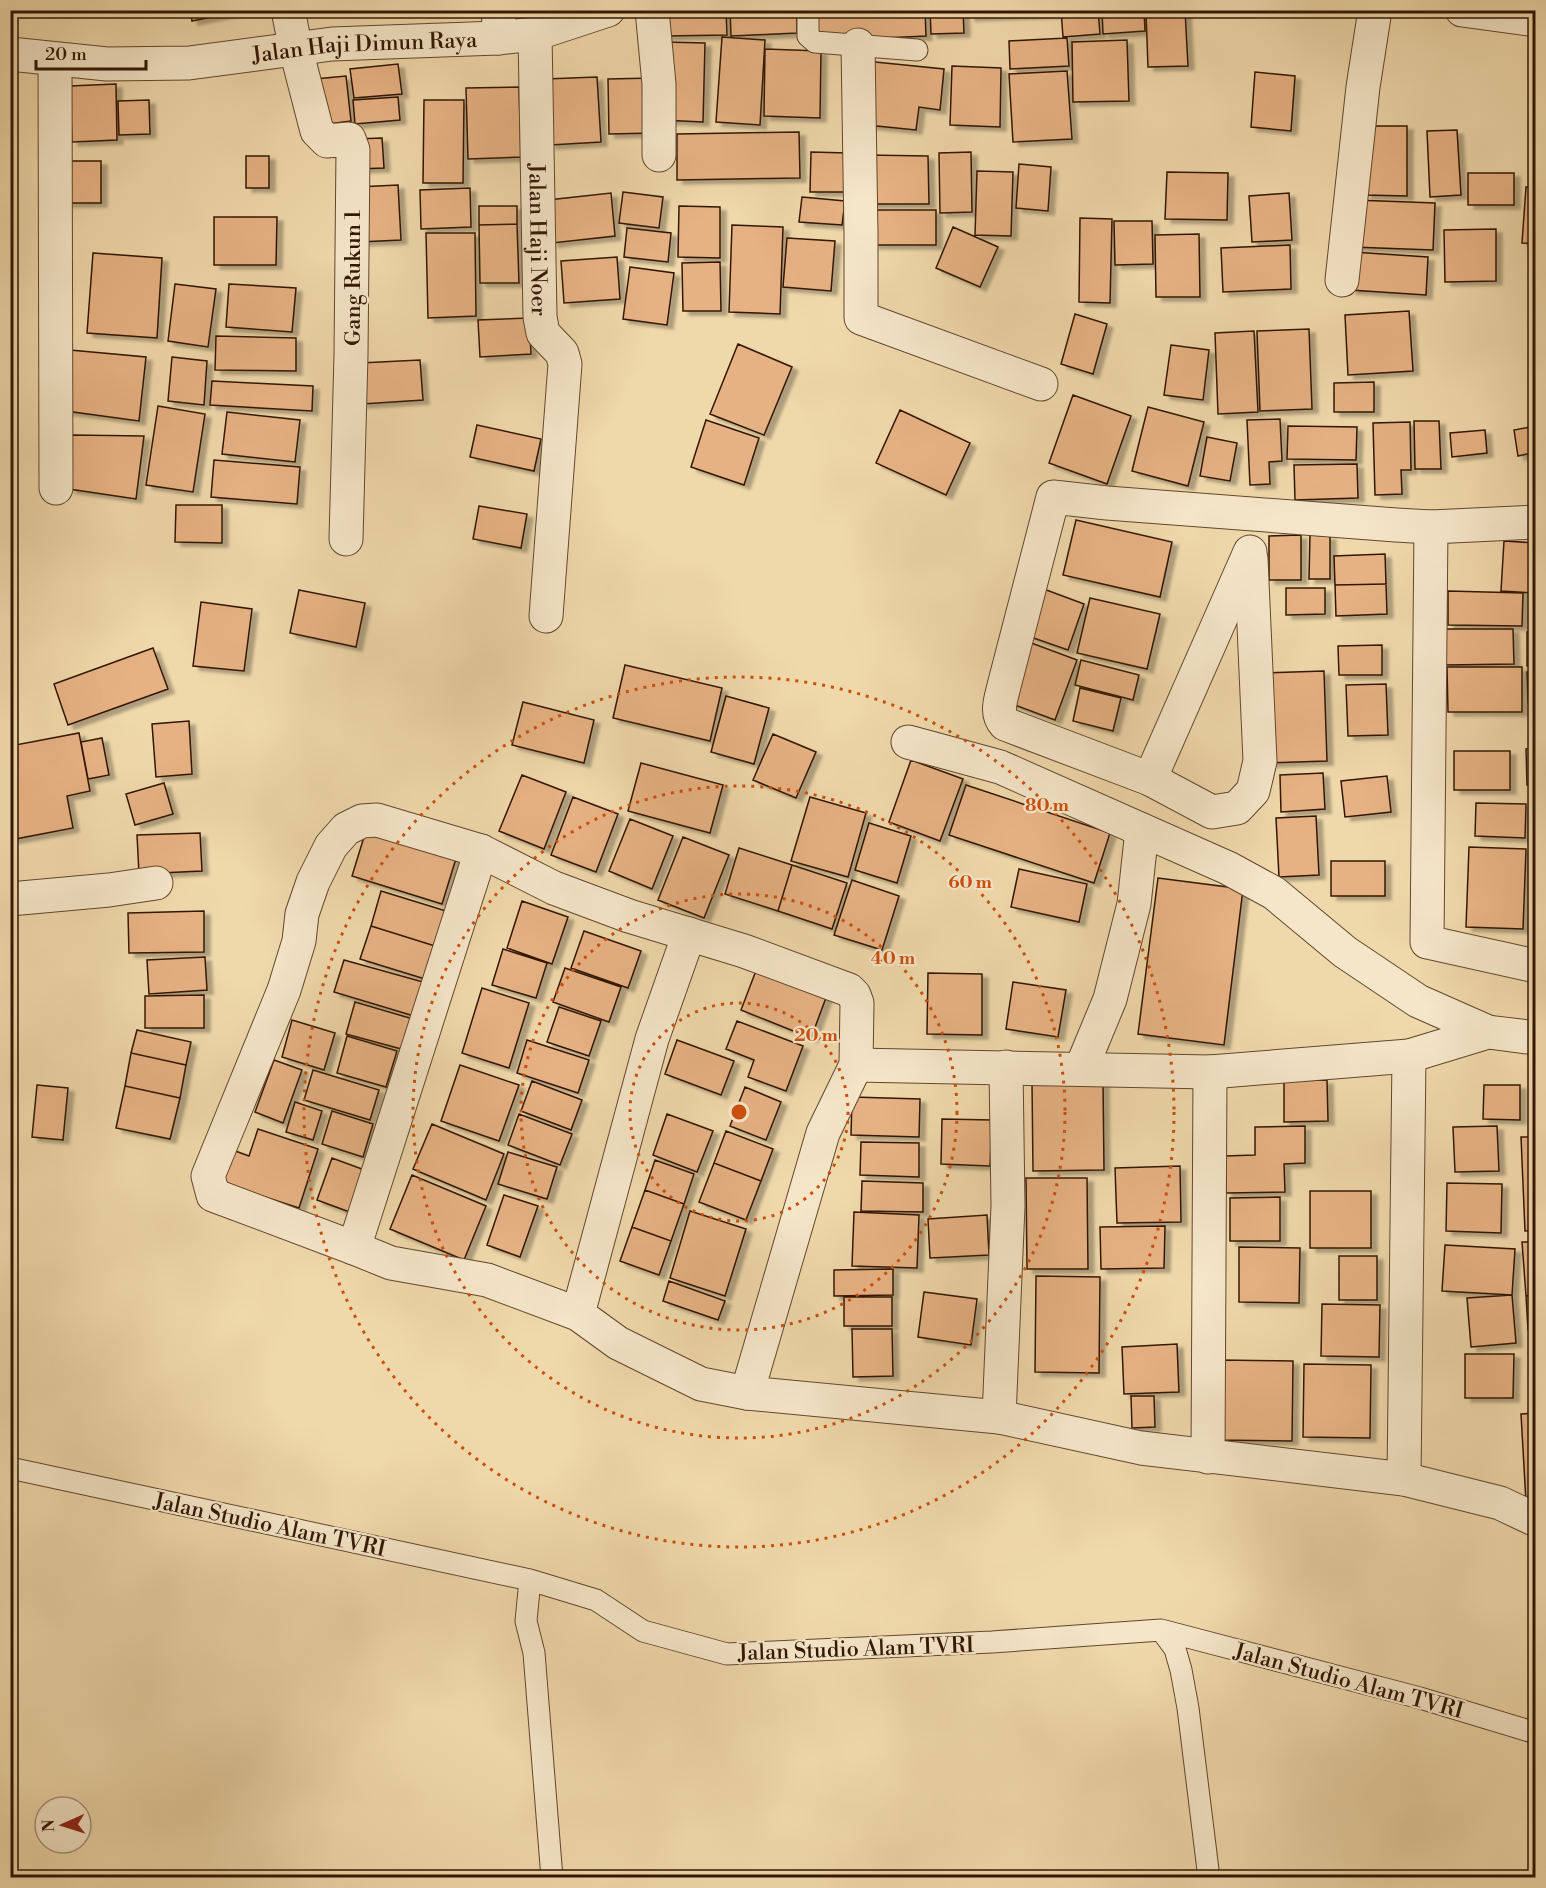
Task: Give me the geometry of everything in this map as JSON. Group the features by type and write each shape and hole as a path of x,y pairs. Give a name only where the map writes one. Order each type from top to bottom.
{"street":[{"path":"288,10 296,50"},
{"name":"Jalan Haji Dimun Raya","path":"10,54 107,64 189,63 498,25 535,33 608,10"},
{"path":"652,10 659,84 659,155"},
{"path":"1342,280 1363,87 1375,10"},
{"path":"1462,10 1536,20"},
{"name":"Jalan Haji Noer","path":"535,33 540,317 543,333 562,353 565,364 546,616"},
{"path":"858,45 861,318 1041,384"},
{"name":"Gang Rukun 1","path":"296,50 317,131 327,141 349,139 353,150 346,539"},
{"path":"55,59 56,488"},
{"path":"1247,514 1260,761 1253,791 1237,808 1212,812 1150,779 1005,724 1000,719 999,711 1004,686 1053,497 1247,514 1431,526 1536,522"},
{"path":"1431,526 1427,942 1536,966"},
{"path":"1150,779 1250,552"},
{"path":"908,742 1000,767 1228,868 1274,893 1345,952 1418,1001 1488,1032 1536,1038"},
{"path":"747,1393 823,1133 856,1065 857,1003 854,995 849,990 744,951 629,916 554,888 481,851 376,820 362,821 346,829 332,846 313,882 284,990 208,1176 213,1195 391,1263 487,1280 578,1314 618,1343 701,1384 747,1393 999,1417 1141,1448 1404,1479 1500,1503 1536,1520"},
{"path":"1081,1069 1113,988 1134,904 1142,830"},
{"path":"354,1248 481,851"},
{"path":"10,899 109,890 156,883"},
{"path":"578,1314 652,1039 689,934"},
{"path":"856,1065 1210,1072 1409,1056 1488,1032"},
{"path":"1404,1479 1409,1056"},
{"path":"999,1417 1008,1206 1006,1067"},
{"path":"1208,1457 1210,1072"}],"lane":[{"path":"808,10 808,36 815,42 918,50"},
{"name":"Jalan Studio Alam TVRI","path":"10,1468 530,1580 596,1600 642,1631 727,1654 992,1642 1161,1630 1420,1698 1536,1733"},
{"path":"530,1580 526,1621 534,1653 552,1878"},
{"path":"1161,1630 1175,1649 1181,1670 1188,1708 1209,1878"}],"building":[{"path":"190,10 245,10 192,21"},
{"path":"664,10 726,10 727,35 664,36"},
{"path":"730,10 797,10 797,33 731,36"},
{"path":"814,10 925,10 926,36 816,41"},
{"path":"930,10 963,10 964,33 931,34"},
{"path":"969,10 1055,10 1055,14 969,17"},
{"path":"1061,10 1098,10 1100,34 1063,37"},
{"path":"1102,10 1144,10 1145,31 1103,34"},
{"path":"1185,10 1188,66 1148,67 1146,12"},
{"path":"722,37 765,40 760,125 716,122"},
{"path":"1067,38 1069,66 1010,69 1009,41"},
{"path":"1127,40 1129,101 1073,102 1072,42"},
{"path":"664,42 705,43 703,122 662,120"},
{"path":"765,49 821,51 820,118 764,116"},
{"path":"865,61 944,69 940,110 919,107 916,130 867,125"},
{"path":"398,64 402,94 354,98 350,69"},
{"path":"952,66 1001,68 1000,127 950,125"},
{"path":"1067,71 1072,139 1013,142 1009,74"},
{"path":"1255,72 1295,76 1291,131 1251,127"},
{"path":"346,76 351,121 321,125 315,79"},
{"path":"597,77 601,142 550,145 546,79"},
{"path":"653,78 655,133 609,134 608,79"},
{"path":"116,84 117,140 72,142 70,86"},
{"path":"519,87 521,157 468,159 466,88"},
{"path":"398,97 400,120 355,124 353,100"},
{"path":"149,100 150,134 119,135 118,101"},
{"path":"424,100 464,100 463,183 423,183"},
{"path":"1365,126 1407,126 1407,196 1365,195"},
{"path":"1457,130 1461,195 1430,197 1427,131"},
{"path":"799,132 800,178 677,180 677,134"},
{"path":"382,138 384,168 357,169 355,139"},
{"path":"811,152 848,153 848,192 810,192"},
{"path":"971,152 972,212 940,213 939,153"},
{"path":"866,155 928,156 929,204 866,204"},
{"path":"246,156 269,156 269,188 246,188"},
{"path":"62,161 101,161 101,203 63,203"},
{"path":"1019,164 1051,167 1048,211 1016,208"},
{"path":"977,171 1013,172 1011,236 975,235"},
{"path":"1167,172 1228,173 1227,220 1165,219"},
{"path":"1468,173 1514,173 1514,205 1468,205"},
{"path":"398,185 401,240 359,242 357,187"},
{"path":"1526,187 1536,188 1536,244 1522,243"},
{"path":"470,188 471,227 421,229 420,190"},
{"path":"623,192 663,197 659,228 619,223"},
{"path":"611,193 615,236 552,243 548,200"},
{"path":"1289,193 1292,240 1252,242 1249,196"},
{"path":"802,197 845,201 842,225 799,222"},
{"path":"1354,200 1435,203 1433,250 1352,247"},
{"path":"479,206 517,206 517,224 479,225"},
{"path":"679,206 720,207 720,258 678,257"},
{"path":"873,210 936,210 936,245 873,245"},
{"path":"214,217 277,217 276,265 214,265"},
{"path":"1080,218 1112,219 1110,303 1079,302"},
{"path":"1114,221 1152,221 1153,264 1115,265"},
{"path":"517,224 519,283 480,283 479,225"},
{"path":"732,225 783,227 780,314 729,312"},
{"path":"953,227 998,247 980,287 936,268"},
{"path":"627,228 671,233 668,262 624,257"},
{"path":"1496,229 1496,281 1445,282 1444,230"},
{"path":"426,233 475,233 476,316 428,318"},
{"path":"1199,234 1200,297 1156,297 1155,235"},
{"path":"787,238 835,241 831,291 783,287"},
{"path":"1290,245 1291,289 1223,292 1221,248"},
{"path":"1352,252 1428,257 1426,295 1350,290"},
{"path":"93,253 162,258 157,338 87,333"},
{"path":"617,257 620,299 564,303 561,261"},
{"path":"720,262 721,311 683,311 682,263"},
{"path":"630,267 674,273 667,325 623,319"},
{"path":"175,284 216,289 208,347 168,341"},
{"path":"229,284 296,288 292,332 226,327"},
{"path":"1409,311 1413,371 1348,375 1345,315"},
{"path":"1075,314 1107,324 1093,374 1061,364"},
{"path":"529,318 531,354 480,357 478,320"},
{"path":"1309,329 1312,409 1260,411 1257,331"},
{"path":"1254,331 1258,412 1218,414 1215,333"},
{"path":"216,336 296,338 296,371 215,370"},
{"path":"738,344 792,367 764,435 710,414"},
{"path":"1171,345 1209,350 1203,400 1164,395"},
{"path":"70,350 146,357 139,421 66,411"},
{"path":"172,357 207,361 204,405 168,401"},
{"path":"420,360 423,400 362,404 360,363"},
{"path":"212,381 313,386 312,411 210,405"},
{"path":"1374,382 1374,412 1334,412 1334,383"},
{"path":"1073,395 1131,416 1107,484 1049,463"},
{"path":"158,406 205,414 193,492 146,485"},
{"path":"1148,407 1204,422 1188,486 1132,471"},
{"path":"900,410 970,443 946,495 876,463"},
{"path":"227,412 300,420 295,462 222,454"},
{"path":"1280,419 1282,461 1269,462 1270,484 1250,485 1247,420"},
{"path":"706,420 759,438 744,485 691,467"},
{"path":"1414,421 1439,421 1441,469 1415,469"},
{"path":"1410,422 1411,470 1401,470 1402,494 1375,495 1373,423"},
{"path":"477,425 541,439 534,471 470,457"},
{"path":"1288,426 1357,427 1356,460 1287,459"},
{"path":"1536,426 1536,452 1518,456 1514,430"},
{"path":"1485,430 1487,453 1452,457 1450,433"},
{"path":"72,435 144,436 136,499 69,489"},
{"path":"1207,437 1237,443 1230,481 1200,476"},
{"path":"214,460 300,467 297,504 211,497"},
{"path":"1357,464 1358,498 1295,500 1294,465"},
{"path":"176,505 222,505 222,543 175,542"},
{"path":"479,506 527,514 521,548 473,539"},
{"path":"1076,520 1172,542 1160,597 1063,575"},
{"path":"1301,535 1301,580 1269,580 1269,536"},
{"path":"1310,535 1330,536 1330,579 1309,579"},
{"path":"1504,541 1536,543 1535,593 1501,591"},
{"path":"1385,554 1386,584 1335,585 1334,556"},
{"path":"1386,584 1387,614 1336,616 1335,585"},
{"path":"1041,588 1084,604 1068,650 1025,635"},
{"path":"1286,588 1325,588 1325,614 1286,615"},
{"path":"299,590 365,603 356,647 290,633"},
{"path":"1448,591 1523,593 1522,626 1448,625"},
{"path":"1090,598 1160,614 1147,669 1077,653"},
{"path":"201,602 252,609 244,671 193,666"},
{"path":"1444,629 1513,629 1514,664 1444,665"},
{"path":"1527,632 1536,632 1536,666 1527,666"},
{"path":"1026,641 1077,660 1055,720 1004,701"},
{"path":"1382,645 1382,675 1339,675 1338,646"},
{"path":"153,648 168,689 68,725 54,684"},
{"path":"1081,660 1139,675 1133,700 1075,685"},
{"path":"625,665 722,688 710,741 613,718"},
{"path":"1447,667 1522,667 1522,712 1448,712"},
{"path":"1324,671 1327,761 1266,763 1263,673"},
{"path":"1527,672 1536,672 1536,703 1528,703"},
{"path":"1386,684 1388,735 1348,736 1346,685"},
{"path":"1080,688 1121,698 1113,731 1073,721"},
{"path":"726,696 769,708 754,764 711,752"},
{"path":"523,702 594,720 584,763 512,745"},
{"path":"1533,709 1536,709 1536,745 1534,745"},
{"path":"189,721 192,774 156,777 152,724"},
{"path":"79,733 90,791 67,796 73,828 10,840 10,746"},
{"path":"773,734 816,752 796,798 753,780"},
{"path":"102,738 109,775 88,779 81,742"},
{"path":"1536,748 1536,785 1527,785 1526,749"},
{"path":"1454,751 1510,751 1510,790 1454,790"},
{"path":"911,760 963,779 940,841 889,822"},
{"path":"641,763 723,785 710,833 628,811"},
{"path":"1323,773 1325,809 1281,812 1280,775"},
{"path":"522,775 566,792 544,849 499,831"},
{"path":"1387,776 1391,812 1345,817 1341,781"},
{"path":"164,783 173,814 135,825 126,794"},
{"path":"966,785 1110,833 1094,883 949,835"},
{"path":"573,797 618,814 596,872 551,855"},
{"path":"810,797 866,813 848,877 791,861"},
{"path":"1476,803 1526,804 1525,838 1475,836"},
{"path":"1316,816 1319,875 1279,877 1276,818"},
{"path":"630,819 673,836 652,889 609,871"},
{"path":"869,823 911,836 897,883 855,870"},
{"path":"368,824 458,852 442,904 352,876"},
{"path":"1533,828 1536,828 1536,873 1533,873"},
{"path":"200,833 202,871 139,874 137,835"},
{"path":"683,837 729,855 704,918 658,900"},
{"path":"1469,847 1526,849 1523,929 1466,927"},
{"path":"739,848 792,865 778,911 725,894"},
{"path":"1331,861 1385,861 1385,896 1331,896"},
{"path":"792,865 847,883 832,929 778,911"},
{"path":"1019,869 1087,884 1079,922 1011,907"},
{"path":"1158,878 1243,889 1224,1045 1138,1034"},
{"path":"852,880 899,896 882,950 834,935"},
{"path":"381,891 446,911 435,946 371,926"},
{"path":"522,901 568,917 552,964 507,948"},
{"path":"204,911 204,952 129,953 128,913"},
{"path":"371,926 435,946 425,979 360,959"},
{"path":"584,931 641,951 628,988 571,968"},
{"path":"503,949 547,963 536,998 492,985"},
{"path":"205,957 207,990 149,994 147,960"},
{"path":"344,960 423,982 414,1016 334,992"},
{"path":"565,968 621,987 609,1022 553,1002"},
{"path":"757,968 827,995 811,1038 741,1010"},
{"path":"928,973 982,974 982,1035 927,1034"},
{"path":"1013,982 1066,990 1058,1037 1006,1029"},
{"path":"482,988 529,1003 509,1068 462,1053"},
{"path":"204,995 204,1028 145,1028 145,996"},
{"path":"355,1002 413,1019 405,1050 346,1034"},
{"path":"559,1007 601,1021 589,1056 547,1042"},
{"path":"292,1020 335,1033 324,1070 282,1057"},
{"path":"737,1021 803,1046 786,1091 748,1077 754,1060 726,1049"},
{"path":"137,1030 191,1042 186,1065 131,1053"},
{"path":"347,1036 397,1051 386,1087 337,1073"},
{"path":"527,1040 589,1060 578,1093 517,1073"},
{"path":"677,1040 734,1061 721,1095 665,1074"},
{"path":"131,1053 186,1065 180,1098 125,1086"},
{"path":"274,1060 302,1070 283,1123 255,1112"},
{"path":"460,1065 519,1085 499,1141 441,1121"},
{"path":"313,1070 379,1090 370,1120 304,1100"},
{"path":"1327,1080 1328,1121 1284,1122 1284,1081"},
{"path":"532,1081 582,1100 571,1130 521,1111"},
{"path":"1103,1082 1104,1170 1033,1171 1032,1083"},
{"path":"37,1085 68,1088 63,1140 32,1137"},
{"path":"1484,1085 1520,1085 1520,1120 1483,1119"},
{"path":"125,1086 180,1098 170,1139 116,1128"},
{"path":"745,1087 781,1102 766,1140 730,1126"},
{"path":"852,1097 920,1099 919,1137 851,1135"},
{"path":"295,1102 322,1111 313,1140 286,1132"},
{"path":"332,1111 373,1124 363,1157 322,1144"},
{"path":"519,1114 572,1134 560,1165 508,1145"},
{"path":"667,1114 713,1131 697,1172 653,1155"},
{"path":"942,1119 992,1120 990,1166 941,1164"},
{"path":"432,1124 504,1154 486,1200 413,1169"},
{"path":"1305,1126 1305,1163 1284,1164 1285,1192 1226,1193 1225,1156 1255,1155 1255,1127"},
{"path":"1497,1126 1499,1171 1455,1172 1453,1127"},
{"path":"258,1129 318,1149 299,1208 216,1181 227,1148 249,1156"},
{"path":"726,1131 773,1149 761,1181 714,1163"},
{"path":"1521,1137 1536,1137 1536,1230 1525,1231"},
{"path":"861,1142 919,1143 919,1177 860,1175"},
{"path":"508,1152 557,1167 547,1199 498,1184"},
{"path":"332,1158 370,1172 355,1214 317,1200"},
{"path":"655,1160 694,1174 684,1204 645,1190"},
{"path":"714,1163 761,1181 746,1220 699,1202"},
{"path":"1180,1166 1181,1222 1117,1223 1115,1168"},
{"path":"412,1175 486,1206 464,1260 390,1229"},
{"path":"1026,1178 1087,1178 1088,1269 1027,1269"},
{"path":"862,1181 923,1183 923,1212 861,1211"},
{"path":"1447,1183 1502,1184 1501,1233 1446,1231"},
{"path":"645,1190 684,1204 671,1241 632,1227"},
{"path":"1310,1191 1371,1191 1371,1248 1310,1248"},
{"path":"504,1195 538,1206 520,1257 487,1245"},
{"path":"1280,1197 1280,1241 1230,1241 1230,1198"},
{"path":"690,1211 746,1229 725,1296 670,1278"},
{"path":"854,1212 919,1215 917,1268 852,1266"},
{"path":"987,1215 989,1255 930,1258 928,1219"},
{"path":"1165,1226 1164,1268 1101,1269 1100,1227"},
{"path":"632,1227 671,1241 659,1275 620,1261"},
{"path":"1522,1242 1536,1242 1536,1295 1526,1296"},
{"path":"1445,1245 1515,1249 1512,1295 1442,1291"},
{"path":"1239,1247 1300,1248 1299,1303 1239,1302"},
{"path":"1339,1256 1377,1256 1377,1300 1339,1300"},
{"path":"893,1269 893,1295 834,1296 834,1270"},
{"path":"1036,1276 1100,1277 1099,1373 1035,1372"},
{"path":"669,1281 725,1301 718,1320 663,1301"},
{"path":"924,1292 977,1299 971,1345 918,1337"},
{"path":"1512,1295 1516,1343 1471,1347 1467,1298"},
{"path":"1536,1295 1536,1330 1528,1330 1526,1296"},
{"path":"844,1297 892,1297 892,1326 844,1326"},
{"path":"1322,1304 1380,1305 1379,1357 1321,1356"},
{"path":"852,1329 892,1329 893,1376 853,1377"},
{"path":"1177,1344 1179,1392 1124,1394 1122,1347"},
{"path":"1465,1354 1514,1354 1513,1398 1465,1398"},
{"path":"1220,1360 1293,1361 1292,1441 1220,1440"},
{"path":"1304,1364 1371,1365 1370,1438 1303,1437"},
{"path":"1131,1396 1154,1396 1155,1427 1132,1428"},
{"path":"1536,1413 1536,1502 1526,1502 1521,1414"}]}
